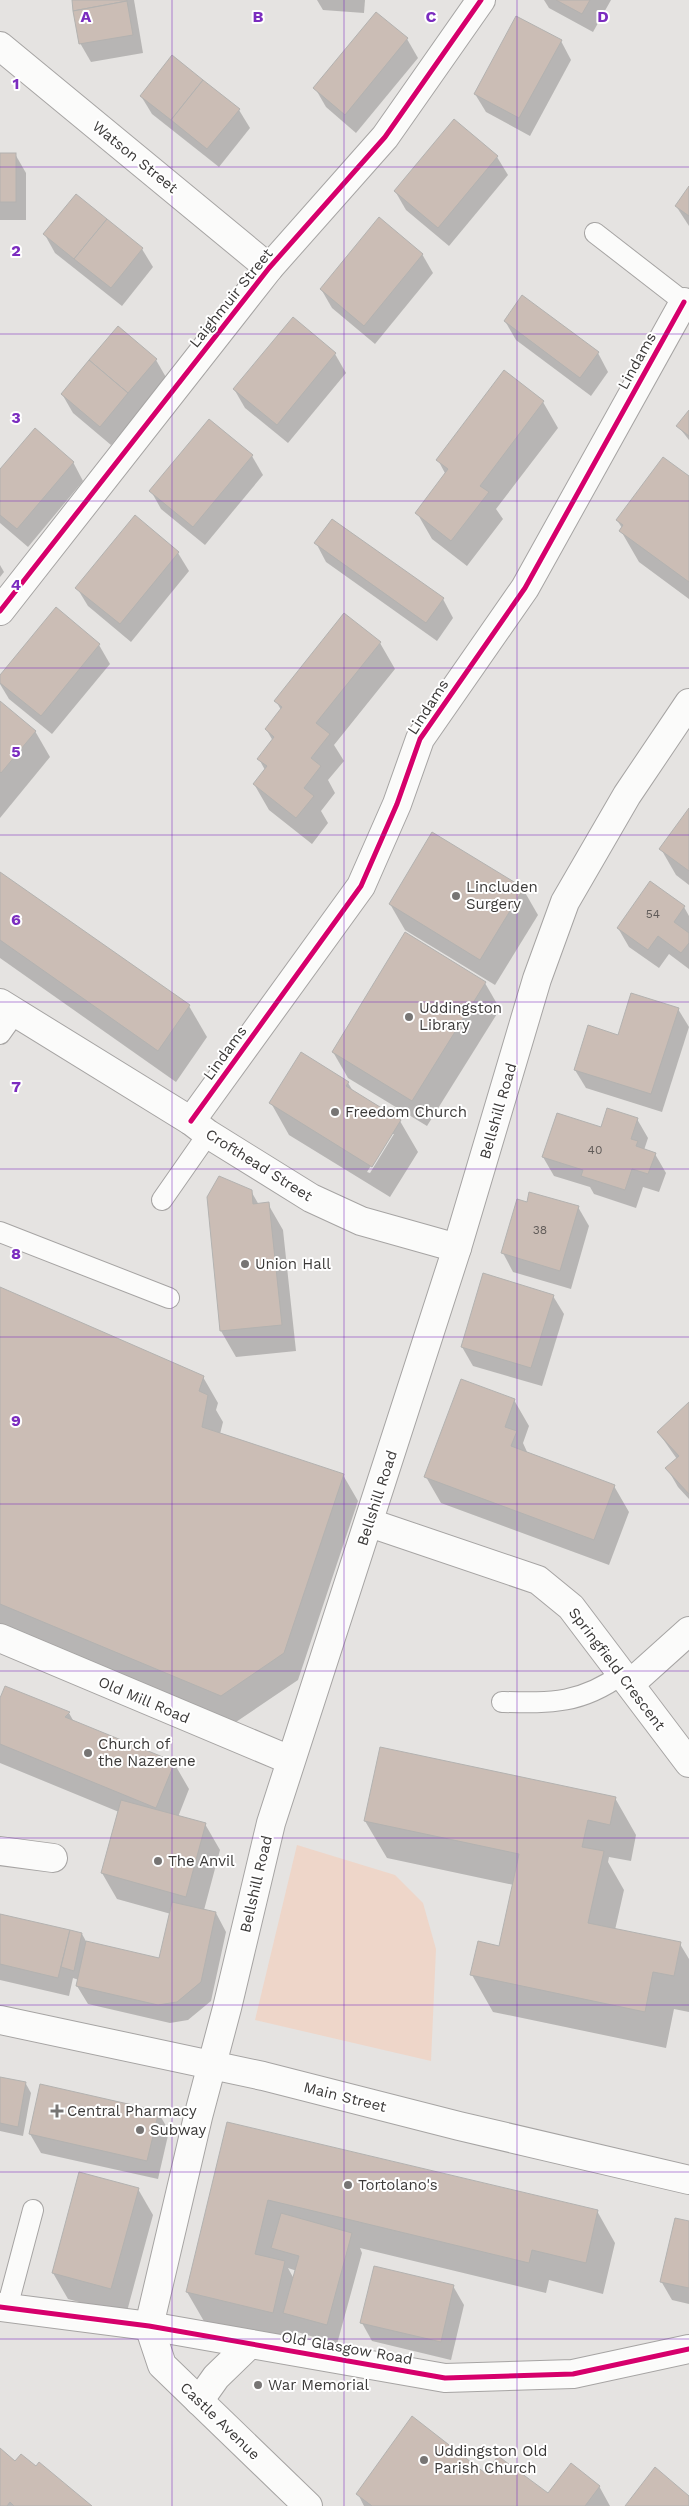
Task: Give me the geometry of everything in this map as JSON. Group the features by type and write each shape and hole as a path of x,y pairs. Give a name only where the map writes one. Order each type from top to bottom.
{"street":[{"name":"Laighmuir Street","path":"0,611 269,268 385,137 481,0"},
{"name":"Watson Street","path":"0,46 269,268"},
{"name":"Lindams","path":"200,1127 360,886 397,804 420,739 524,588 684,302"},
{"name":"Bellshill Road","path":"149,2326 271,1823 290,1760 370,1523 457,1248 537,979 565,902 627,795 689,703"},
{"name":"Crofthead Street","path":"5,1017 200,1127 311,1198 361,1221 457,1248"},
{"name":"Springfield Crescent","path":"370,1523 538,1580 571,1606 689,1763"},
{"path":"626,1679 689,1630"},
{"name":"Old Mill Road","path":"0,1638 290,1760"},
{"path":"0,1851 53,1858"},
{"name":"Main Street","path":"0,2020 263,2076 459,2126 689,2180"},
{"name":"Old Glasgow Road","path":"4,2308 149,2326 445,2378 573,2374 689,2349"},
{"name":"Castle Avenue","path":"149,2326 162,2365 308,2506"},
{"path":"199,2401 216,2378 250,2344"}],"lane":[{"name":"Lindams","path":"595,233 684,302"},
{"path":"162,1200 200,1127"},
{"path":"0,1232 169,1298"},
{"path":"502,1702 568,1700 589,1694 626,1679"},
{"path":"4,2308 32,2210"}],"shaded area":[{"path":"297,1845 395,1875 423,1903 436,1949 431,2061 255,2020"}],"building":[{"path":"72,0 127,0 127,1 73,11"},
{"path":"556,0 590,0 582,14"},
{"path":"127,1 133,35 79,44 73,11"},
{"path":"376,12 408,38 345,115 313,88"},
{"path":"516,16 562,40 519,118 474,94"},
{"path":"172,55 203,80 171,120 140,96"},
{"path":"203,80 240,109 207,149 171,120"},
{"path":"454,119 498,156 438,228 394,191"},
{"path":"0,153 16,153 16,202 0,202"},
{"path":"689,186 689,216 675,206"},
{"path":"76,194 107,219 74,259 43,234"},
{"path":"379,217 423,254 364,326 320,289"},
{"path":"107,219 143,248 111,288 74,259"},
{"path":"522,295 599,352 580,378 504,321"},
{"path":"293,317 336,353 277,425 233,389"},
{"path":"118,326 157,359 128,393 89,360"},
{"path":"89,360 128,393 100,427 61,394"},
{"path":"504,370 544,401 480,486 489,492 451,541 415,513 448,469 436,460"},
{"path":"689,410 689,436 676,426"},
{"path":"209,419 253,455 193,527 149,491"},
{"path":"35,428 74,462 17,529 0,515 0,469"},
{"path":"663,457 689,476 689,582 619,531 623,525 616,520"},
{"path":"135,515 179,552 120,624 75,588"},
{"path":"332,519 444,598 426,623 314,543"},
{"path":"56,607 100,644 41,716 0,683 0,675"},
{"path":"344,613 381,642 316,723 330,734 311,758 321,766 304,788 314,796 296,818 253,784 267,766 257,759 274,737 265,729 282,707 274,701"},
{"path":"0,701 36,731 1,773 0,772"},
{"path":"689,808 689,871 659,849"},
{"name":"Lincluden Surgery","path":"432,832 524,888 480,960 389,904"},
{"path":"0,872 190,1005 158,1051 0,940"},
{"path":"650,881 685,906 674,922 689,933 689,943 681,953 658,936 648,950 617,928"},
{"name":"Uddingston Library","path":"405,932 486,982 412,1101 332,1052"},
{"path":"631,993 679,1008 651,1094 574,1070 588,1025 618,1035"},
{"name":"Freedom Church","path":"301,1052 349,1082 346,1086 401,1120 372,1167 269,1103"},
{"path":"607,1108 638,1118 631,1139 638,1141 636,1146 656,1153 648,1174 632,1169 625,1190 581,1176 583,1170 542,1157 557,1113 601,1127"},
{"name":"Union Hall","path":"219,1176 252,1190 253,1204 269,1202 282,1325 220,1331 207,1197"},
{"path":"529,1192 579,1206 560,1271 501,1253 517,1199 527,1202"},
{"path":"483,1273 554,1295 531,1368 461,1347"},
{"path":"0,1287 204,1376 199,1391 208,1395 202,1427 344,1474 284,1653 221,1696 0,1604"},
{"path":"461,1379 515,1399 505,1427 517,1431 511,1446 615,1485 594,1540 424,1477"},
{"path":"689,1402 689,1494 665,1468 679,1456 657,1432"},
{"name":"Church of the Nazerene","path":"5,1686 70,1712 65,1717 175,1762 156,1808 0,1744 0,1698"},
{"path":"380,1747 616,1797 610,1825 588,1820 582,1847 604,1851 588,1923 681,1942 674,1976 653,1972 645,2012 470,1975 478,1941 499,1946 519,1854 364,1821"},
{"path":"121,1800 206,1823 186,1897 101,1873"},
{"path":"172,1902 216,1912 201,1982 177,2002 158,2005 76,1986 86,1941 159,1958"},
{"path":"0,1914 70,1930 58,1978 0,1964"},
{"path":"70,1930 82,1933 74,1971 61,1967"},
{"path":"0,2077 26,2082 18,2127 0,2123"},
{"path":"40,2084 159,2111 147,2161 29,2134"},
{"path":"227,2122 598,2210 586,2263 532,2250 529,2263 268,2200 255,2254 285,2261 273,2313 186,2292"},
{"path":"79,2172 139,2188 111,2289 52,2273"},
{"path":"281,2213 352,2233 327,2325 283,2313 299,2256 271,2248"},
{"path":"675,2218 689,2221 689,2288 660,2282"},
{"path":"374,2266 454,2285 441,2342 360,2323"},
{"name":"Uddingston Old Parish Church","path":"412,2416 485,2473 498,2456 548,2493 571,2463 600,2486 585,2506 372,2506 356,2494"},
{"path":"0,2448 15,2461 21,2454 36,2466 39,2462 92,2506 14,2506 10,2502 7,2506 0,2506"},
{"path":"655,2467 689,2496 689,2506 625,2506"}],"cycle path":[{"path":"0,611 269,268 385,137 481,0"},
{"path":"191,1121 361,886 397,804 420,739 525,588 684,302"},
{"path":"0,2307 149,2326 445,2378 573,2374 689,2349"}],"place":[{"name":"Lincluden Surgery","path":"456,896"},
{"name":"Uddingston Library","path":"409,1017"},
{"name":"Freedom Church","path":"335,1112"},
{"name":"Union Hall","path":"245,1264"},
{"name":"Church of the Nazerene","path":"88,1753"},
{"name":"The Anvil","path":"158,1861"},
{"name":"Central Pharmacy","path":"57,2111"},
{"name":"Subway","path":"140,2130"},
{"name":"Tortolano's","path":"348,2185"},
{"name":"War Memorial","path":"258,2385"},
{"name":"Uddingston Old Parish Church","path":"424,2460"}]}
